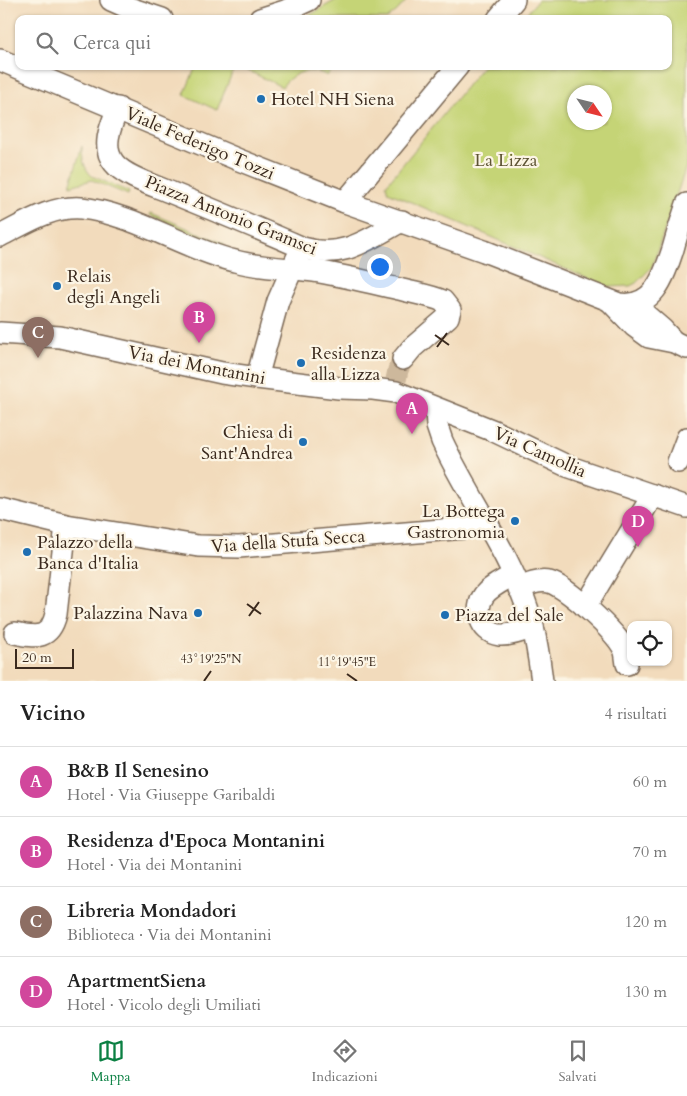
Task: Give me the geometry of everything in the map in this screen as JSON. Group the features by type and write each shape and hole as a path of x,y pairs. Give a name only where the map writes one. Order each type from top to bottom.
{"street":[{"path":"111,0 150,15"},
{"path":"272,15 309,0"},
{"path":"501,15 514,0"},
{"name":"Viale Federigo Tozzi","path":"0,60 15,66"},
{"name":"Viale Federigo Tozzi","path":"25,70 240,160 345,202 402,221"},
{"path":"345,202 455,70"},
{"name":"Piazza Antonio Gramsci","path":"118,108 110,128 108,147 113,163 119,168 147,182 303,248 326,253 346,249 402,221"},
{"path":"402,221 484,251 611,302 625,305 633,304 653,293 661,282 687,204"},
{"name":"Piazza Antonio Gramsci","path":"0,236 45,213 65,208 81,208 104,212 121,218 224,259 273,268 313,271 346,277 443,301 448,304 450,310 448,317 412,348 404,359"},
{"path":"257,378 275,311 303,248"},
{"path":"611,302 643,334 656,340 680,345"},
{"path":"633,304 680,345"},
{"name":"Via dei Montanini","path":"0,333 60,338 222,373 257,378 339,388 373,389 396,386"},
{"name":"Via Camollia","path":"396,386 436,409 494,431 576,470 651,499 687,507"},
{"path":"436,409 437,426 442,441 489,526 516,582 533,627 542,681"},
{"path":"678,462 687,438"},
{"path":"585,607 651,499"},
{"name":"Via della Stufa Secca","path":"0,509 66,525 218,548 489,526"},
{"path":"15,633 38,636 45,633 53,624 56,614 66,525"},
{"path":"533,627 514,633 498,635 486,628 482,622 479,608 485,594 495,585 516,582 548,582 562,588 585,607 621,645 626,654 627,664"}],"green space":[{"path":"336,0 407,0 392,15 310,15"},
{"name":"La Lizza","path":"538,0 687,0 687,164 652,267 636,283 630,286 609,287 600,284 388,192 386,185 480,70 672,70 672,15 525,15"},
{"path":"194,70 233,70 217,110 184,95"},
{"path":"246,70 332,70 327,76 315,71 297,74 282,87"},
{"path":"82,146 84,162 89,173 129,192 128,195 92,180 70,186"},
{"path":"151,213 225,244 224,247 150,215"}],"tunnel":[{"path":"396,380 403,359"}],"place":[{"name":"Hotel NH Siena","path":"261,99"},
{"name":"Relais degli Angeli","path":"57,286"},
{"name":"Residenza d'Epoca Montanini","path":"199,343"},
{"name":"Libreria Mondadori","path":"38,358"},
{"name":"Residenza alla Lizza","path":"301,363"},
{"name":"B&B Il Senesino","path":"412,434"},
{"name":"Chiesa di Sant'Andrea","path":"303,442"},
{"name":"La Bottega Gastronomia","path":"515,521"},
{"name":"ApartmentSiena","path":"638,547"},
{"name":"Palazzo della Banca d'Italia","path":"27,552"},
{"name":"Palazzina Nava","path":"198,613"},
{"name":"Piazza del Sale","path":"445,615"}]}
